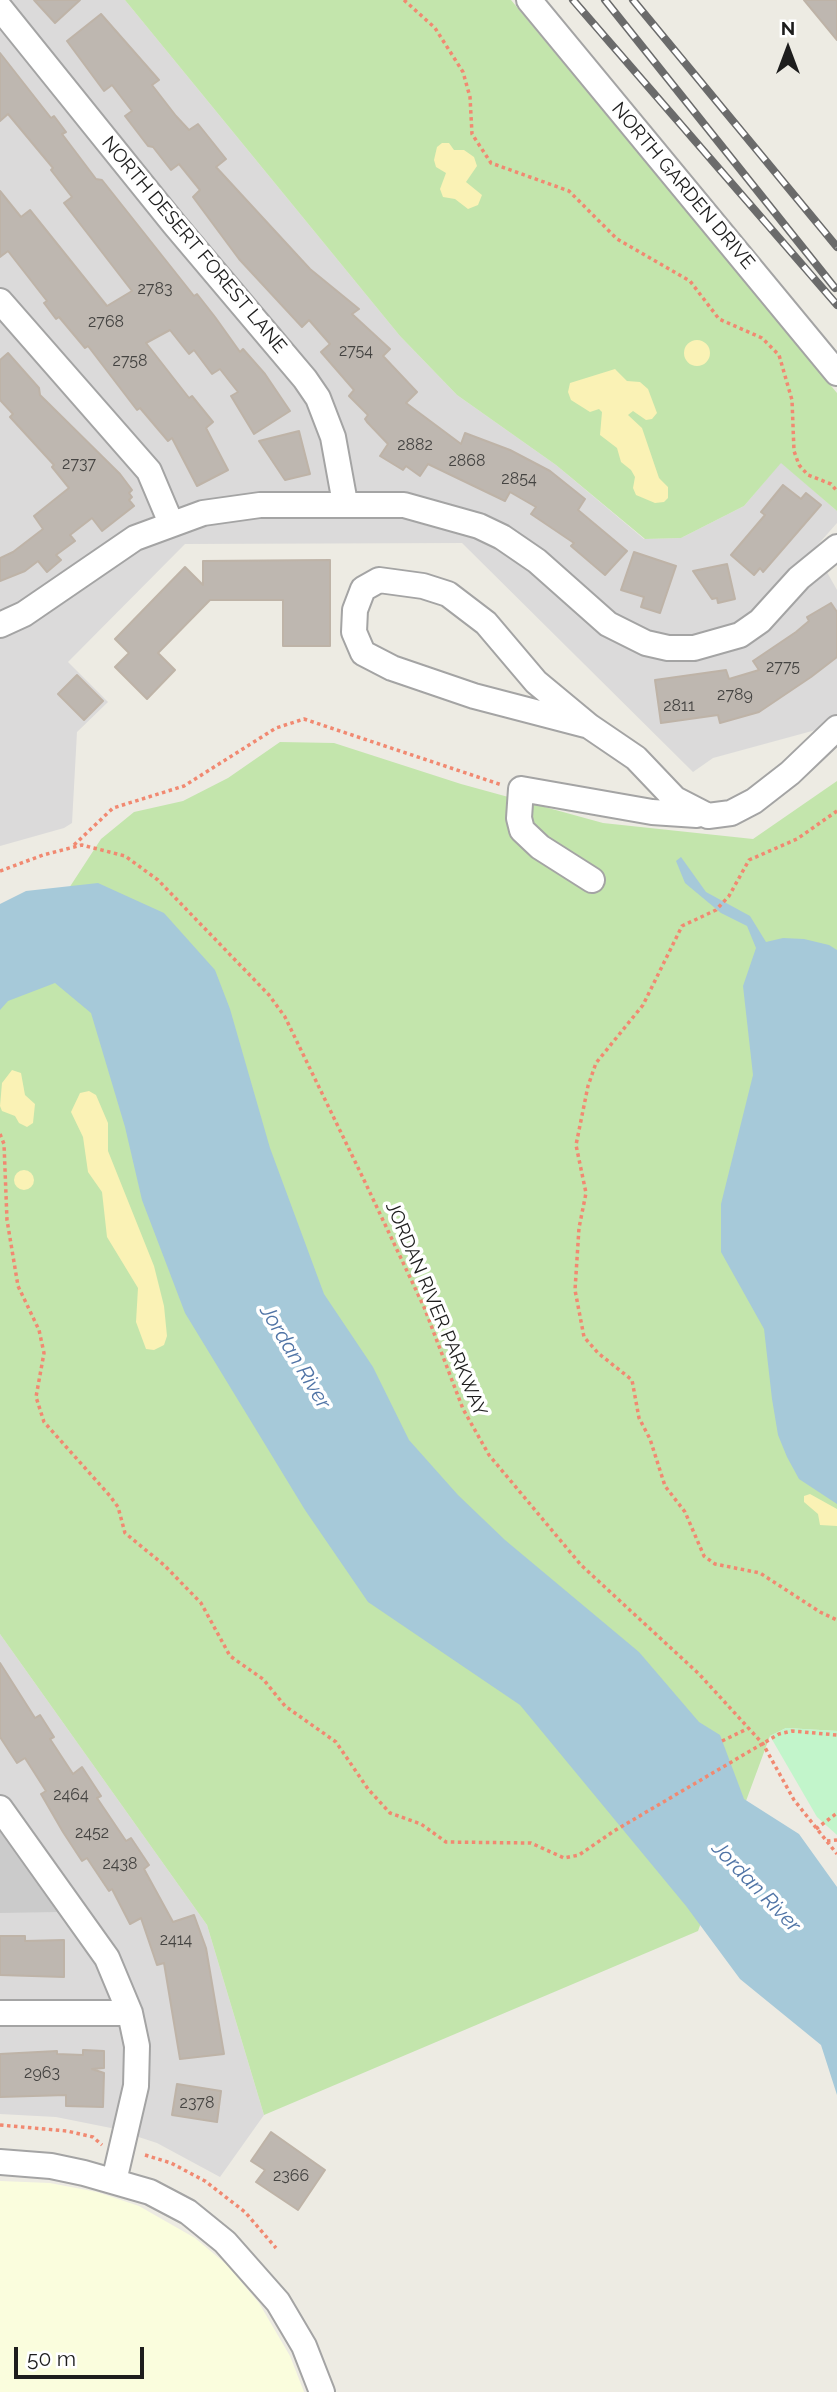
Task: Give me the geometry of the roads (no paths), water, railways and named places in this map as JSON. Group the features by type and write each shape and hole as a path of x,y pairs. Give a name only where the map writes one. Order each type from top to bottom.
{"street":[{"name":"NORTH GARDEN DRIVE","path":"529,0 837,373"},
{"name":"NORTH DESERT FOREST LANE","path":"0,8 174,223 305,379 318,398 333,437 345,503"},
{"path":"1,303 149,471 171,523"},
{"path":"0,625 24,614 113,551 171,523 203,513 260,505 345,503 404,506 479,526 502,537 537,562 608,624 646,643 668,648 694,648 740,635 760,621 799,578 834,557"},
{"path":"589,726 474,696 392,668 363,653 354,632 355,610 363,589 379,580 423,586 448,594 486,623 536,681 589,726 636,758 675,799 708,816"},
{"path":"592,880 540,847 522,830 519,818 521,789 652,812 708,816 731,813 754,801 790,773 837,728"},
{"path":"0,1808 107,1958 130,2013 137,2046 136,2086 114,2181"},
{"path":"0,2013 130,2013"},
{"path":"0,2162 51,2166 114,2181 150,2192 188,2212 244,2260 292,2323 322,2392"}],"water":[{"path":"681,857 706,892 750,916 766,942 783,938 804,939 829,945 837,950 837,1504 799,1479 787,1457 778,1435 764,1329 721,1252 721,1204 753,1075 743,986 756,948 747,926 721,913 685,883 676,861"},
{"name":"Jordan River","path":"98,883 164,913 215,970 230,1009 270,1148 324,1294 373,1367 409,1440 458,1495 505,1540 639,1652 699,1722 720,1735 744,1799 799,1834 837,1887 837,2095 821,2045 740,1979 686,1906 520,1705 368,1602 305,1510 185,1313 142,1200 125,1127 91,1013 55,983 8,1001 0,1010 0,904 26,891"}],"railway":[{"path":"573,0 837,305"},
{"path":"605,0 835,288"},
{"path":"633,0 837,247"}]}
